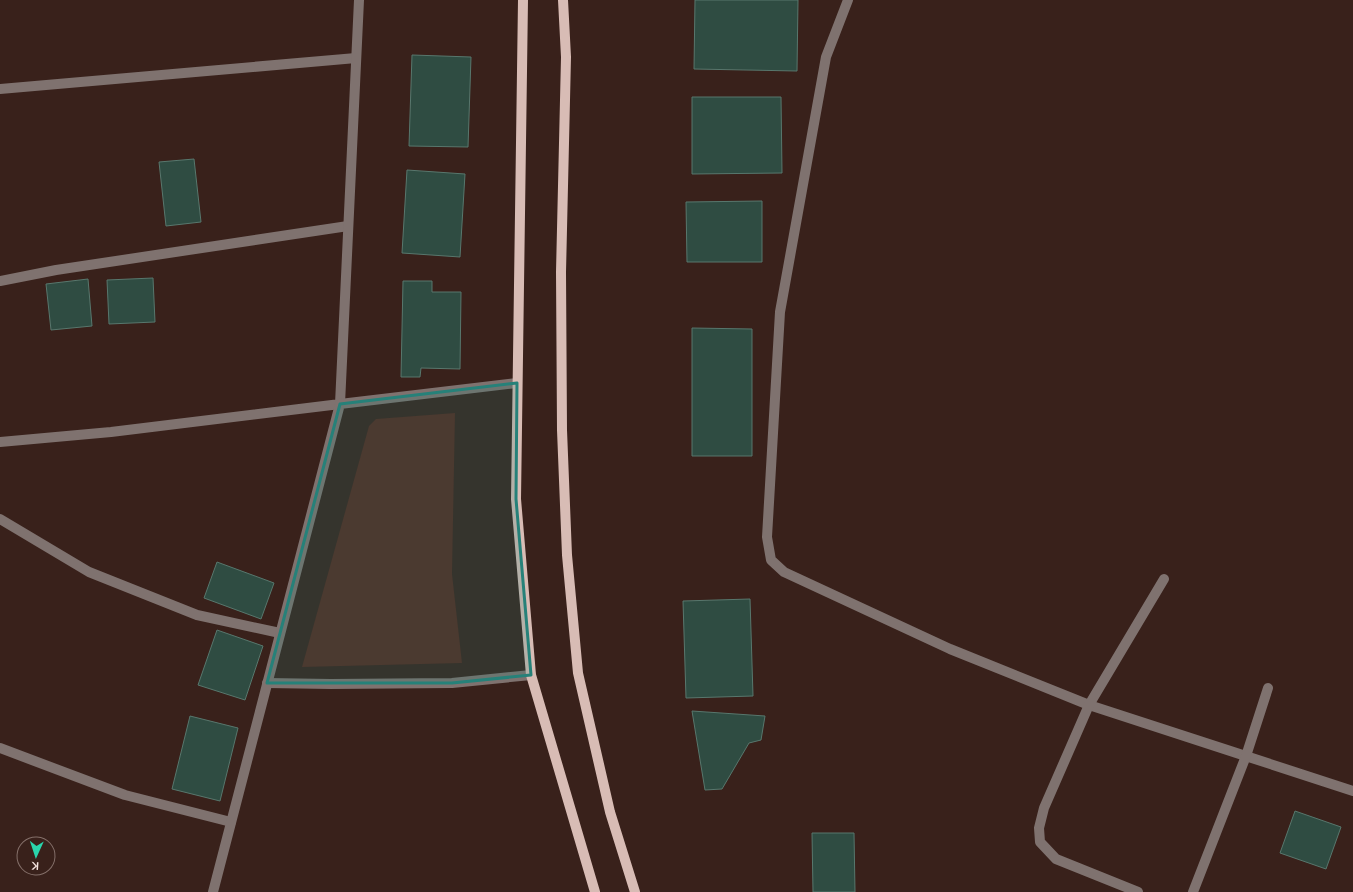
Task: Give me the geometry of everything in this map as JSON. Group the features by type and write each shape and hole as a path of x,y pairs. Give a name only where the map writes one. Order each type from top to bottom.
{"main road":[{"path":"523,0 516,383 516,499 531,676 595,892"},
{"path":"563,0 566,57 561,272 562,430 568,555 578,673 610,812 635,892"}],"street":[{"path":"213,892 340,404 359,0"},
{"path":"848,0 826,57 780,312 767,537 771,560 784,572 943,646 1089,705 1353,791"},
{"path":"0,89 356,58"},
{"path":"0,281 56,270 348,226"},
{"path":"0,442 111,432 516,383"},
{"path":"0,519 89,572 197,615 280,633"},
{"path":"1138,892 1056,859 1040,842 1039,828 1044,808 1089,705 1164,579"},
{"path":"268,683 452,683 531,676"},
{"path":"1193,892 1246,756 1268,688"},
{"path":"0,748 125,795 231,822"}],"highlighted area":[{"path":"517,383 516,499 531,675 452,683 267,683 340,404"}],"shaded area":[{"path":"455,413 452,574 462,663 302,667 369,426 376,419"}],"building":[{"path":"695,0 798,0 797,71 694,69"},
{"path":"412,55 471,57 468,147 409,146"},
{"path":"692,97 781,97 782,173 692,174"},
{"path":"194,159 201,222 166,226 159,162"},
{"path":"407,170 465,174 460,257 402,253"},
{"path":"762,201 762,262 687,262 686,202"},
{"path":"153,278 155,322 109,324 107,280"},
{"path":"88,279 92,326 51,330 46,284"},
{"path":"403,281 432,281 432,292 461,292 460,369 421,368 420,377 401,377"},
{"path":"692,328 752,329 752,456 692,456"},
{"path":"217,562 274,583 261,619 204,598"},
{"path":"750,599 753,696 686,698 683,601"},
{"path":"217,630 263,646 245,700 198,685"},
{"path":"692,711 765,716 761,740 749,743 722,789 705,790"},
{"path":"190,716 238,728 220,801 172,789"},
{"path":"1295,811 1341,827 1326,869 1280,853"},
{"path":"812,833 854,833 855,892 813,892"}]}
